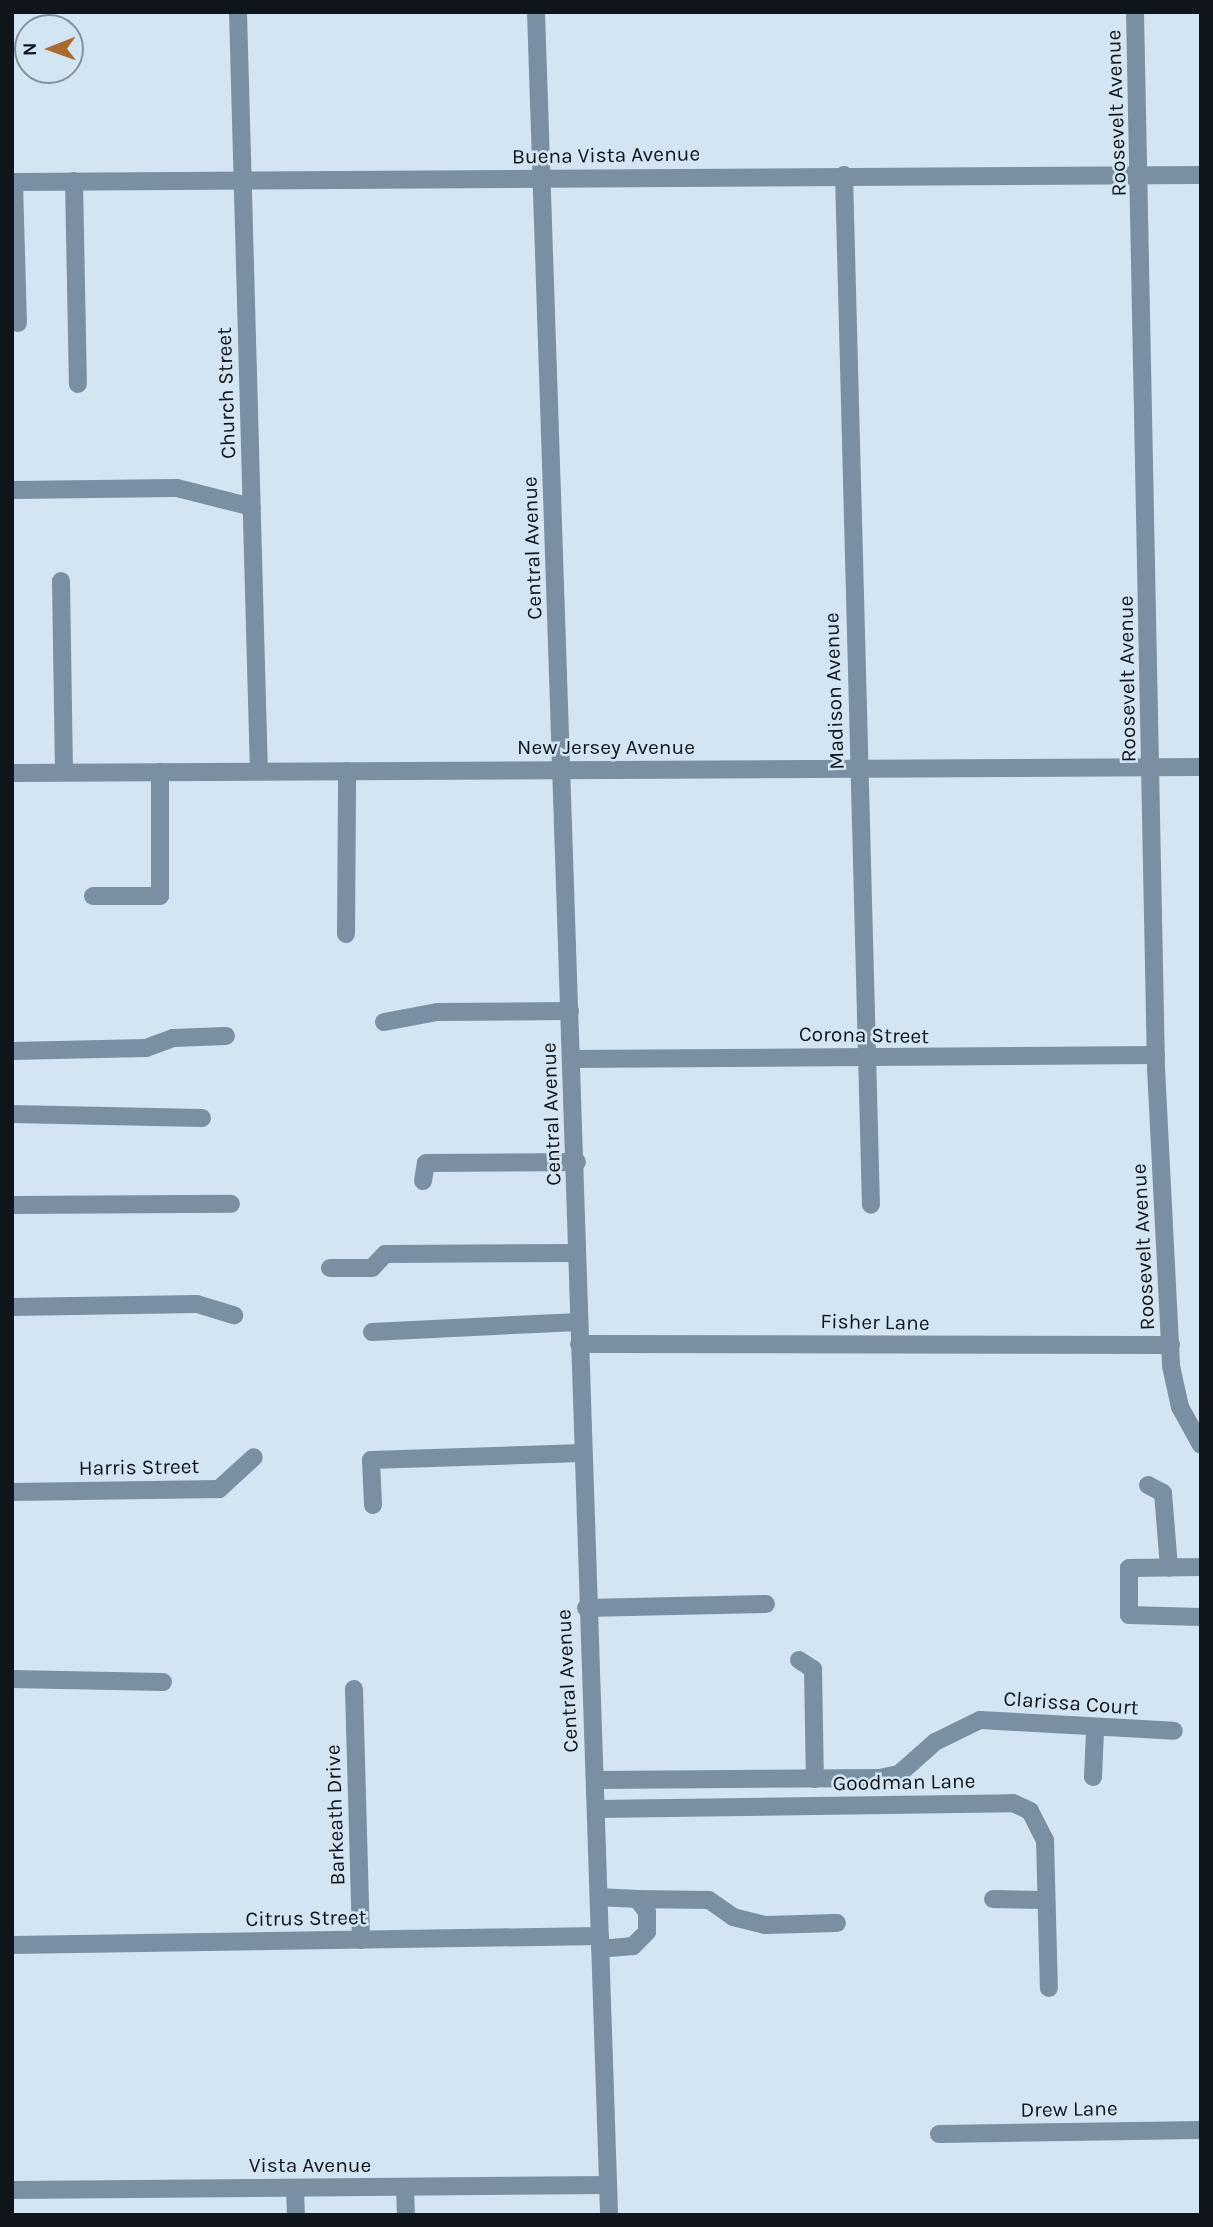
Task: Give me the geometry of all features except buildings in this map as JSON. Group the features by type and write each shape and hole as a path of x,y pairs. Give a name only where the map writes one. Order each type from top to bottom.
{"street":[{"name":"Church Street","path":"238,12 259,771"},
{"name":"Central Avenue","path":"536,12 577,1161 576,1253 586,1608 595,1780 609,2215"},
{"name":"Roosevelt Avenue","path":"1135,12 1142,173 1156,1055 1171,1345 1180,1407 1201,1445"},
{"name":"Buena Vista Avenue","path":"13,182 1142,173 1201,175"},
{"name":"Madison Avenue","path":"844,175 870,1205"},
{"path":"74,181 78,384"},
{"path":"13,182 18,323"},
{"path":"12,490 177,488 251,508"},
{"path":"61,581 64,772"},
{"name":"New Jersey Avenue","path":"12,773 1201,767"},
{"path":"346,934 347,771"},
{"path":"93,896 160,896 160,772"},
{"path":"384,1022 437,1012 570,1011"},
{"path":"12,1051 146,1048 173,1038 226,1036"},
{"name":"Corona Street","path":"572,1059 868,1060 1156,1055"},
{"path":"12,1114 202,1118"},
{"path":"423,1181 426,1163 577,1161"},
{"path":"12,1205 231,1204"},
{"path":"330,1268 372,1268 385,1254 576,1253"},
{"path":"12,1307 197,1304 234,1315"},
{"path":"372,1332 579,1322"},
{"name":"Fisher Lane","path":"579,1344 1171,1345"},
{"path":"373,1505 371,1460 582,1453"},
{"name":"Harris Street","path":"12,1492 219,1489 254,1457"},
{"path":"1148,1485 1163,1493 1169,1568"},
{"path":"1201,1567 1129,1568 1129,1615 1201,1617"},
{"path":"586,1608 766,1604"},
{"path":"799,1660 813,1669 815,1779"},
{"path":"12,1679 163,1682"},
{"name":"Barkeath Drive","path":"355,1689 361,1940"},
{"name":"Clarissa Court","path":"595,1780 815,1779 899,1774 935,1742 980,1720 1095,1731 1174,1731"},
{"path":"1094,1777 1095,1731"},
{"name":"Goodman Lane","path":"596,1810 1013,1803 1042,1827 1049,1988"},
{"path":"599,1897 709,1900 733,1917 765,1925 837,1923"},
{"path":"600,1942 633,1946 647,1932 647,1912 637,1899"},
{"path":"993,1899 1046,1900"},
{"name":"Citrus Street","path":"12,1945 361,1940 600,1942"},
{"name":"Drew Lane","path":"939,2134 1201,2130"},
{"name":"Vista Avenue","path":"12,2190 608,2185"},
{"path":"295,2188 296,2215"},
{"path":"405,2188 406,2215"}]}
